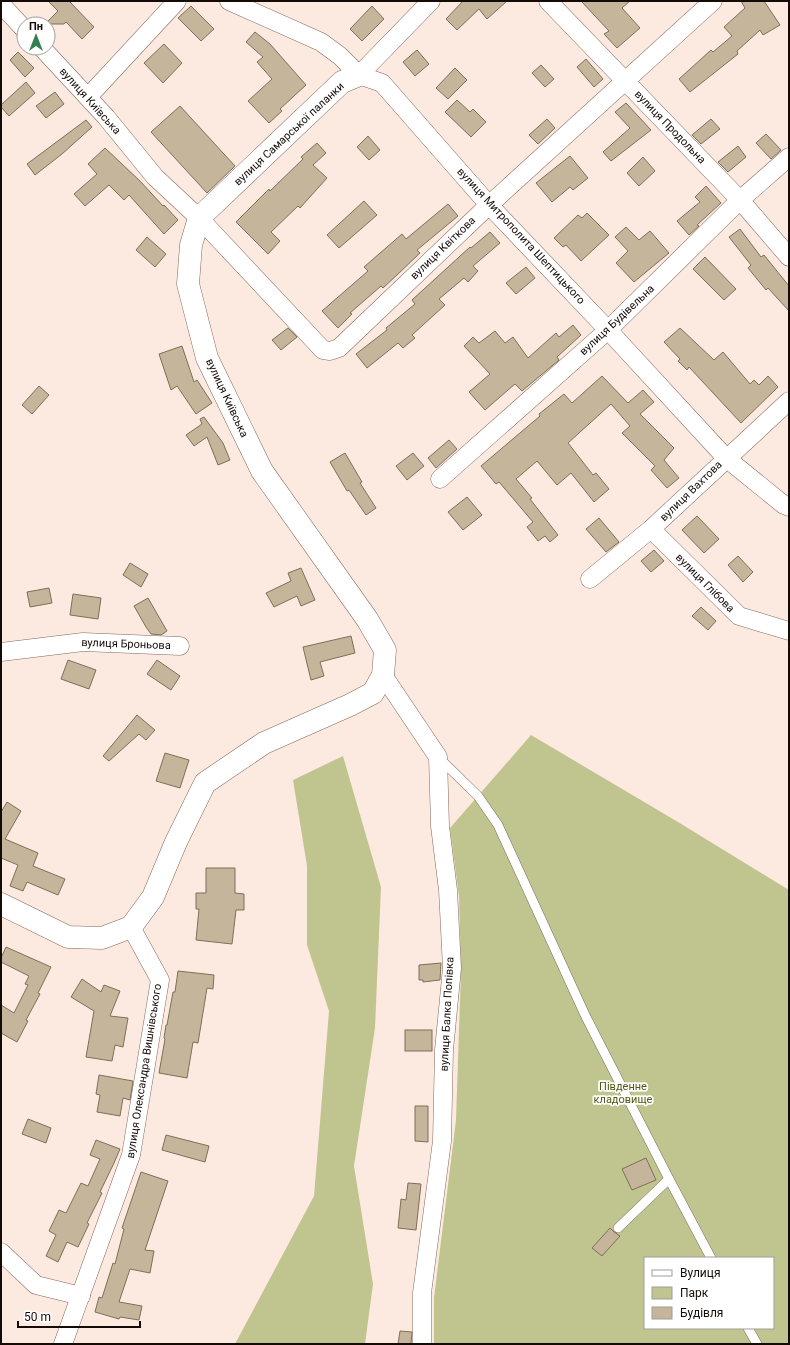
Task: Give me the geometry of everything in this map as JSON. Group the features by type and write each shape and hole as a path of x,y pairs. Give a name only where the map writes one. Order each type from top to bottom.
{"street":[{"path":"88,98 177,1"},
{"name":"вулиця Митрополита Шептицького","path":"229,1 321,42 340,56 359,75 382,83 489,205 608,330 726,458 784,505 789,507"},
{"name":"вулиця Самарської паланки","path":"199,218 342,82 359,75 431,1"},
{"name":"вулиця Продольна","path":"548,1 740,200 789,257"},
{"name":"вулиця Квіткова","path":"199,218 323,350 330,352 339,348 489,205 624,80 713,1"},
{"path":"1,4 16,20"},
{"name":"вулиця Київська","path":"49,56 106,117 156,177 199,218 191,245 188,284 207,358 262,471 367,619 384,650 383,675"},
{"name":"вулиця Будівельна","path":"440,479 608,330 740,200 789,157"},
{"name":"вулиця Вахтова","path":"590,579 652,529 726,458 789,401"},
{"name":"вулиця Глібова","path":"652,529 739,616 789,631"},
{"name":"вулиця Броньова","path":"1,652 83,642 180,646"},
{"path":"1,904 68,937 102,938 131,927 154,897 176,842 205,783 264,743 350,705 372,693 383,675 438,758"},
{"name":"вулиця Балка Попівка","path":"422,1344 422,1293 442,1141 444,1050 452,968 448,890 440,826 438,758"},
{"name":"вулиця Олександра Вишнівського","path":"63,1344 131,1155 160,980 131,927"},
{"path":"1,1252 36,1285 81,1296"}],"lane":[{"path":"438,758 478,796 498,825 586,1017 710,1257"},
{"path":"618,1228 669,1179"},
{"path":"749,1329 757,1344"}],"green space":[{"name":"Південне кладовище","path":"531,735 789,890 789,1344 434,1344 434,1298 456,1120 461,970 459,896 450,828"},
{"path":"343,756 381,887 375,1028 354,1166 373,1284 365,1344 235,1344 314,1196 329,1011 307,945 307,866 293,780"}],"building":[{"path":"48,1 69,1 94,27 82,39 66,22 64,24 56,24 56,16 53,16 58,11"},
{"path":"463,1 507,1 487,19 479,9 457,30 446,19"},
{"path":"581,1 630,1 622,8 640,28 617,48 604,34 609,31"},
{"path":"741,1 764,1 780,25 763,35 760,30 737,51 738,54 690,92 679,79 711,50 713,52 732,36 724,27 745,8"},
{"path":"191,6 214,29 201,41 178,18"},
{"path":"372,6 384,19 362,41 350,29"},
{"path":"255,32 270,44 306,85 280,109 282,111 269,123 248,101 272,79 257,62 263,57 246,42"},
{"path":"164,44 182,63 163,83 144,63"},
{"path":"417,50 429,64 415,76 403,62"},
{"path":"16,54 16,56 22,56 34,68 25,77 10,60"},
{"path":"586,59 603,79 594,87 577,67"},
{"path":"541,65 554,79 545,87 532,73"},
{"path":"455,68 467,80 448,99 436,88"},
{"path":"26,82 35,93 9,116 1,105"},
{"path":"55,92 64,104 46,118 36,106"},
{"path":"457,100 470,112 473,109 486,122 471,137 445,112"},
{"path":"626,103 651,130 611,161 603,152 630,128 615,112"},
{"path":"180,106 235,166 207,193 151,132"},
{"path":"547,119 555,128 538,144 529,135"},
{"path":"711,119 720,129 701,144 692,135"},
{"path":"86,120 92,127 62,154 35,175 27,164"},
{"path":"766,134 781,150 771,159 756,143"},
{"path":"368,136 380,150 369,160 357,147"},
{"path":"317,143 326,153 313,165 327,178 300,208 298,206 271,232 280,241 268,254 236,222 269,189 270,191 303,159 301,157"},
{"path":"738,146 746,157 728,172 718,162"},
{"path":"105,148 178,220 164,234 129,195 124,200 109,185 85,206 74,194 97,174 88,164"},
{"path":"570,156 588,178 573,190 570,187 552,202 536,183"},
{"path":"643,157 655,171 639,186 627,173"},
{"path":"706,186 721,203 697,225 699,226 689,235 677,221 700,202 695,197"},
{"path":"364,201 377,215 339,248 327,235"},
{"path":"448,204 458,216 417,250 420,253 383,288 381,286 350,313 352,314 338,328 322,311 368,271 364,267 402,234 406,239"},
{"path":"587,213 609,235 581,261 566,245 563,247 554,238 578,215 582,218"},
{"path":"626,227 639,240 650,231 669,253 634,282 616,263 628,251 615,237"},
{"path":"740,229 761,257 764,255 789,286 789,311 768,288 766,290 748,268 751,265 729,237"},
{"path":"490,232 500,243 473,266 478,271 468,282 464,278 439,299 445,305 412,335 415,338 403,348 398,343 367,368 356,354 387,330 386,328 415,304 412,300 470,247 471,248"},
{"path":"147,237 166,254 155,267 136,250"},
{"path":"705,257 736,289 724,300 693,269"},
{"path":"526,267 535,278 516,294 506,283"},
{"path":"573,325 581,335 557,357 559,360 522,391 515,384 485,410 469,392 490,374 464,346 473,337 479,343 495,331 505,343 513,337 528,358 556,333 559,337"},
{"path":"288,328 297,337 281,350 272,340"},
{"path":"680,328 714,360 723,352 750,384 754,380 759,385 768,376 778,387 741,423 689,367 687,370 678,361 680,359 664,342"},
{"path":"182,346 194,382 197,380 212,403 196,414 177,386 171,390 159,354"},
{"path":"602,376 628,403 643,390 654,402 640,414 674,448 664,460 679,478 667,488 651,470 655,466 622,433 630,426 611,404 568,443 593,475 596,473 609,489 594,502 571,473 557,485 537,461 516,479 532,498 530,499 558,535 550,542 545,536 538,541 527,527 533,522 499,482 496,484 481,466 540,416 539,414 564,394 572,403"},
{"path":"39,386 49,395 32,414 22,405"},
{"path":"204,417 223,443 230,460 218,465 207,437 194,446 186,435 202,424 200,419"},
{"path":"449,440 457,449 436,468 428,458"},
{"path":"345,453 362,482 360,483 376,508 366,515 349,490 347,491 330,462"},
{"path":"413,453 424,466 407,480 396,466"},
{"path":"467,497 482,515 463,530 448,512"},
{"path":"697,516 719,539 704,553 682,530"},
{"path":"599,518 619,542 606,552 586,529"},
{"path":"654,550 664,561 651,572 641,561"},
{"path":"738,556 753,572 743,582 728,565"},
{"path":"130,563 148,574 141,587 123,575"},
{"path":"301,568 315,600 301,606 297,596 274,607 266,593 291,581 288,573"},
{"path":"49,588 52,603 30,607 27,592"},
{"path":"73,594 101,598 98,619 70,615"},
{"path":"148,598 167,631 161,635 151,634 134,606"},
{"path":"701,607 716,621 708,630 692,616"},
{"path":"351,636 355,653 320,662 324,676 311,680 303,647"},
{"path":"68,660 96,670 89,689 61,679"},
{"path":"157,660 180,676 171,690 147,674"},
{"path":"137,715 155,730 146,740 139,734 109,761 103,756"},
{"path":"165,753 189,760 180,788 156,781"},
{"path":"7,802 21,811 5,839 38,853 33,866 65,879 58,895 27,882 23,891 10,886 18,865 1,858 1,812"},
{"path":"206,868 235,868 235,893 244,894 244,910 236,910 232,944 196,940 199,909 196,909 196,893 206,893"},
{"path":"6,947 51,967 38,993 40,994 26,1020 28,1021 17,1042 1,1033 1,1005 14,1013 28,985 25,984 29,976 1,962 1,958"},
{"path":"441,963 440,980 423,982 423,980 419,980 419,965"},
{"path":"178,971 214,975 213,989 207,988 198,1043 193,1042 187,1078 159,1073 166,1025 173,992 175,992"},
{"path":"82,979 101,992 104,985 120,991 110,1016 128,1018 123,1047 115,1045 112,1061 86,1057 94,1011 71,997"},
{"path":"405,1030 432,1030 432,1051 405,1051"},
{"path":"99,1075 133,1081 130,1100 123,1098 120,1116 97,1112 100,1095 96,1094"},
{"path":"415,1106 428,1106 428,1142 415,1141"},
{"path":"28,1119 51,1128 46,1143 22,1134"},
{"path":"166,1135 209,1146 205,1162 162,1150"},
{"path":"96,1140 120,1149 100,1192 102,1193 87,1223 89,1224 78,1247 67,1242 58,1262 46,1256 56,1235 49,1231 59,1210 66,1213 81,1183 88,1186 100,1159 90,1155"},
{"path":"646,1158 656,1180 632,1190 622,1169"},
{"path":"141,1172 168,1181 145,1250 154,1251 150,1273 130,1269 119,1302 142,1306 139,1320 120,1317 119,1319 95,1312 99,1297 102,1298 113,1263 115,1264 124,1229 122,1228"},
{"path":"408,1183 421,1184 416,1230 398,1228 401,1199 406,1200"},
{"path":"610,1228 620,1236 602,1256 592,1248"},
{"path":"400,1331 412,1332 411,1344 398,1344"}]}
